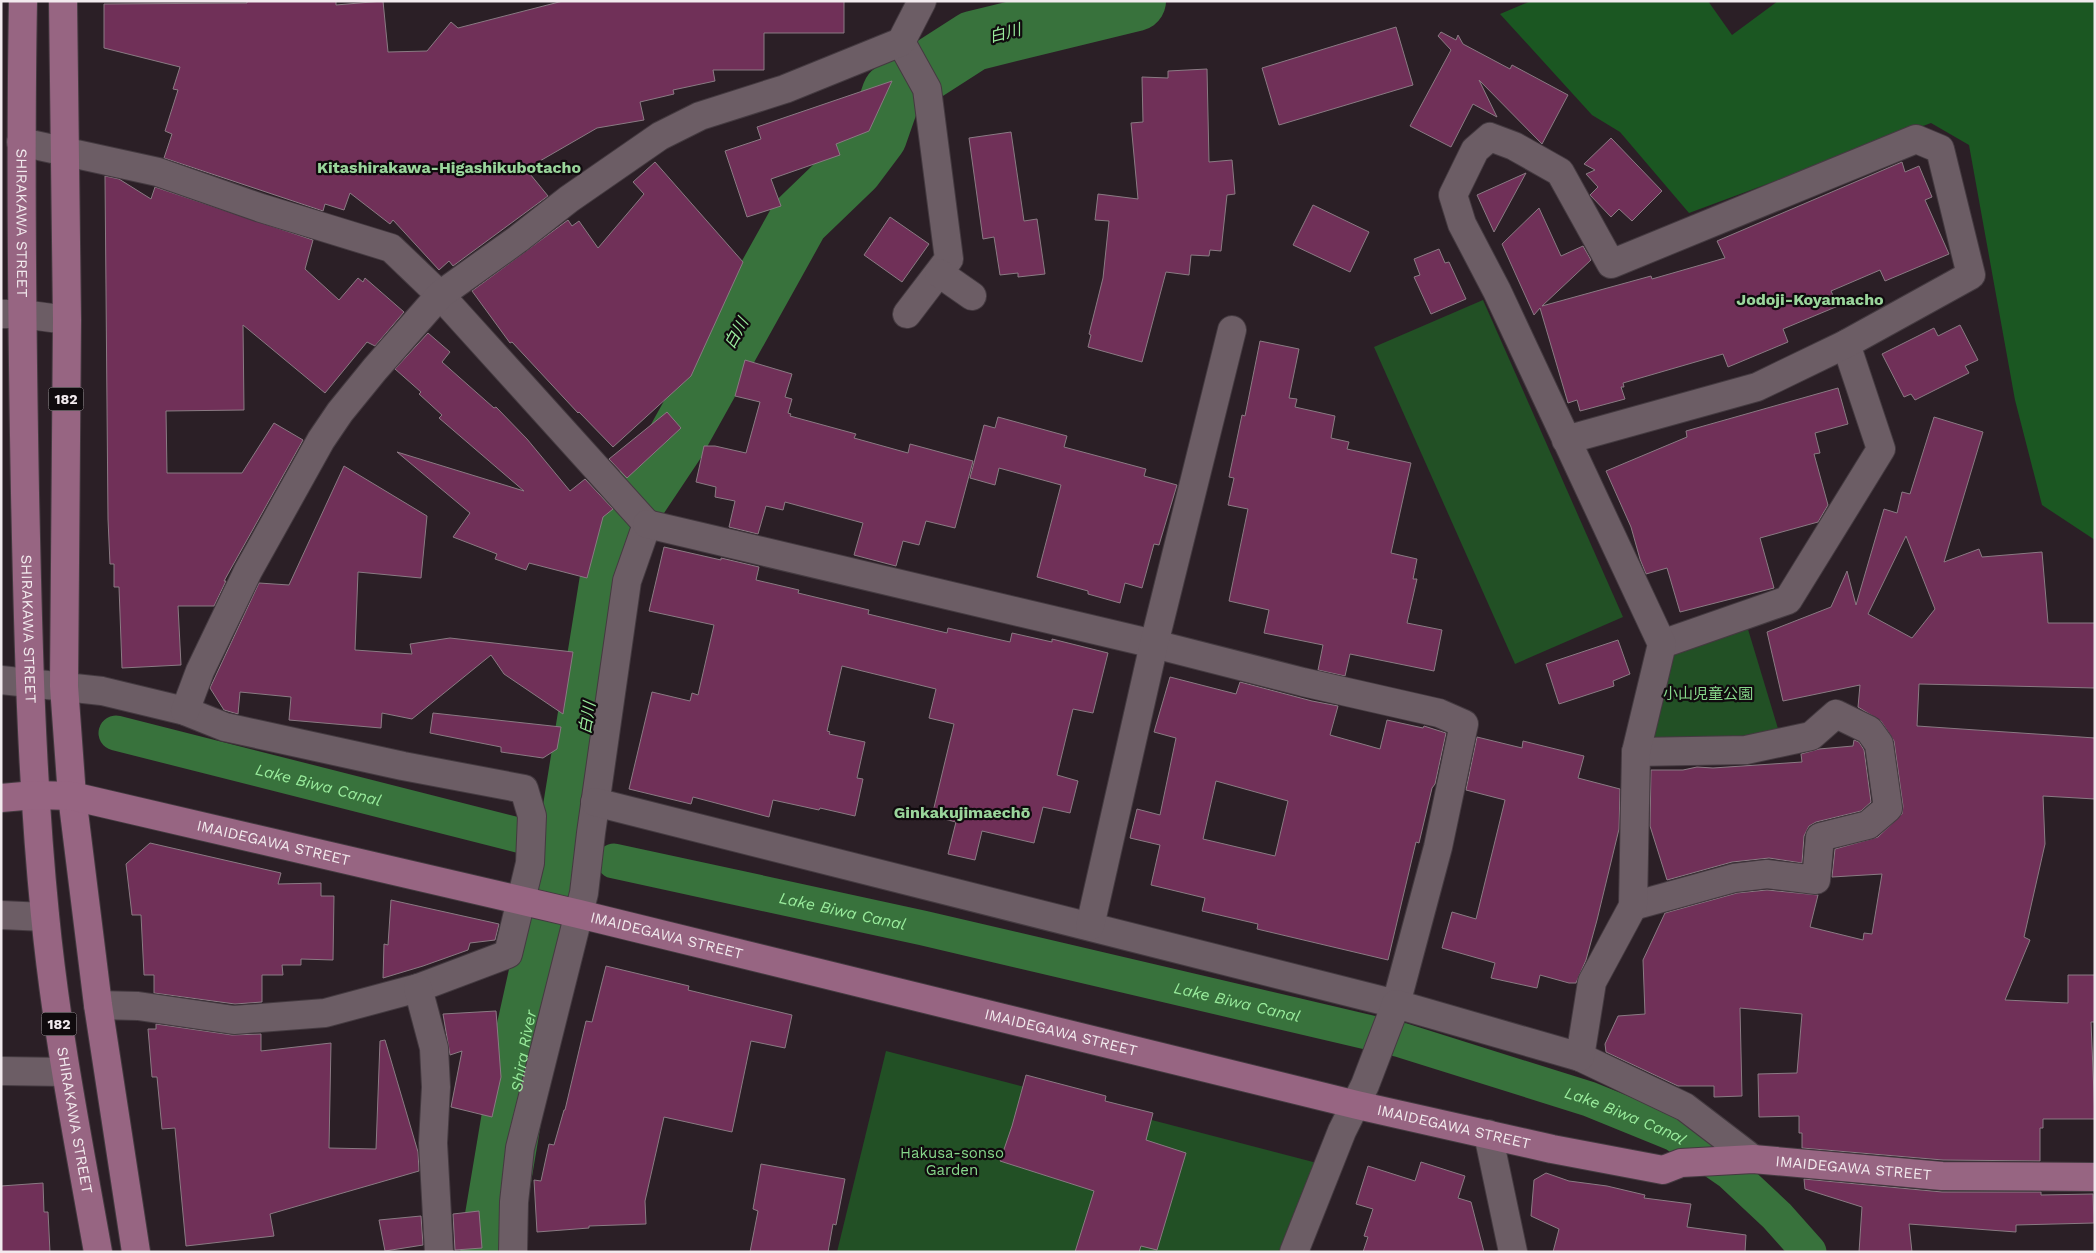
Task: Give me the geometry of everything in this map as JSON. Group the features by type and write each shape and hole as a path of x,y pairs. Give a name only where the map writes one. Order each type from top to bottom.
{"main road":[{"name":"SHIRAKAWA STREET","path":"23,1 21,142 11,314 35,795 45,917 65,1072 98,1252"},
{"name":"182","path":"63,1 67,320 64,686 72,796 98,1004 136,1252"},
{"name":"IMAIDEGAWA STREET","path":"1,782 35,795"},
{"name":"IMAIDEGAWA STREET","path":"1,798 35,795 72,796 572,912 1357,1105 1552,1149 1663,1170 1691,1161 1741,1159 1942,1176 2095,1177"}],"street":[{"path":"904,48 922,1"},
{"path":"904,48 927,89 949,259 907,314"},
{"path":"185,711 200,671 248,571 321,440 340,412 369,376 440,295 518,240 569,199 660,136 700,116 904,48"},
{"path":"1566,440 1757,387 1846,344 1971,275 1940,149 1916,139 1611,264 1560,172 1514,146 1490,137 1475,150 1453,195 1462,224 1497,291 1566,440 1662,644 1636,752 1632,906 1592,982 1580,1057"},
{"path":"21,142 65,150 158,172 261,208 391,248 440,295 642,519 1303,682 1439,713 1464,724 1438,847 1387,1027 1357,1105 1342,1131 1294,1252"},
{"path":"939,273 972,296"},
{"path":"11,314 67,320"},
{"path":"1090,926 1154,644 1232,330"},
{"path":"1662,644 1788,600 1882,449 1846,344"},
{"path":"513,1252 514,1202 520,1148 572,912 584,894 595,802 627,581 642,519"},
{"path":"1,680 102,690 185,711 225,727 403,766 524,789 532,816 530,903 508,954 418,988 325,1013 234,1020 138,1006 98,1004"},
{"path":"1632,906 1734,878 1767,874 1816,880 1820,837 1868,825 1888,808 1879,744 1869,730 1836,714 1811,736 1746,750 1636,752"},
{"path":"595,802 1090,926 1387,1027 1580,1057 1685,1107 1741,1159"},
{"path":"1,915 45,917"},
{"path":"418,988 434,1048 436,1087 433,1143 439,1252"},
{"path":"1,1071 65,1072"},
{"path":"1488,1134 1513,1252"}],"green space":[{"path":"1531,1 1708,1 1732,35 1778,1 2095,1 2095,540 2042,505 2015,400 1969,145 1931,123 1689,213 1620,132 1592,115 1500,14"},
{"path":"1483,300 1623,617 1515,664 1374,347"},
{"name":"小山児童公園","path":"1744,616 1782,742 1636,752 1662,644"},
{"name":"Hakusa-sonso Garden","path":"886,1051 1317,1163 1286,1252 837,1252"}],"building":[{"path":"247,1 336,1 336,5 383,1 388,52 427,51 451,22 458,28 563,1 844,1 844,33 764,33 764,70 713,70 715,81 673,90 674,94 640,102 644,120 597,128 526,169 548,196 453,266 449,261 439,270 393,220 390,224 350,193 344,210 325,204 323,211 164,158 172,134 165,131 178,90 173,89 180,67 104,48 104,4 247,3"},
{"path":"1396,27 1413,85 1279,125 1262,68"},
{"path":"1441,32 1456,40 1458,35 1463,44 1510,69 1512,65 1568,95 1542,144 1479,80 1497,117 1473,104 1451,147 1410,126 1451,50 1438,36"},
{"path":"1207,69 1209,162 1232,160 1235,194 1227,195 1221,251 1210,250 1209,256 1191,255 1189,275 1166,272 1142,362 1088,347 1091,335 1089,334 1103,278 1109,221 1095,220 1098,194 1138,199 1131,123 1143,122 1142,77 1168,78 1168,71"},
{"path":"892,81 869,131 836,144 840,155 771,179 781,206 747,217 725,151 761,139 757,127"},
{"path":"1011,132 1024,221 1037,219 1045,274 1018,277 1018,273 1000,275 994,237 983,239 969,138"},
{"path":"1611,138 1662,191 1632,221 1619,209 1611,217 1590,195 1598,187 1586,174 1595,170 1584,164"},
{"path":"655,162 743,262 691,376 613,447 578,413 512,342 510,343 472,291 568,220 572,226 579,221 598,248 644,194 633,182"},
{"path":"1902,162 1905,172 1919,166 1932,197 1925,200 1949,254 1885,281 1880,270 1831,291 1838,306 1783,329 1788,342 1728,367 1723,354 1623,383 1624,387 1621,387 1625,399 1580,411 1577,400 1568,403 1540,308 1534,315 1502,244 1539,208 1561,256 1583,246 1591,260 1542,306 1651,276 1652,279 1725,258 1717,241"},
{"path":"1526,173 1494,232 1477,195"},
{"path":"105,176 119,179 151,199 155,187 313,240 305,269 339,300 358,278 363,282 365,278 404,312 375,346 367,342 325,393 243,325 244,410 166,411 167,473 242,473 274,423 303,440 224,581 226,581 214,606 178,606 181,665 122,668 119,587 114,587 114,564 110,564 108,519"},
{"path":"1313,205 1369,232 1350,272 1293,245"},
{"path":"890,217 929,244 902,282 864,255"},
{"path":"1439,249 1445,263 1449,262 1466,299 1431,314 1414,277 1420,275 1414,259"},
{"path":"1960,325 1978,360 1965,366 1969,373 1915,400 1911,394 1904,397 1882,354 1934,328 1938,336"},
{"path":"428,333 450,352 442,362 494,408 496,407 527,439 570,491 585,479 613,509 603,517 587,578 529,563 526,570 495,559 497,554 453,537 470,513 397,452 524,491 439,418 442,415 419,394 421,392 395,369"},
{"path":"1260,341 1299,349 1289,398 1297,399 1295,407 1335,416 1331,438 1349,442 1347,449 1411,463 1391,553 1417,559 1413,579 1417,579 1407,623 1442,630 1434,671 1350,654 1345,676 1318,670 1323,645 1264,633 1269,610 1229,601 1248,509 1228,505 1234,478 1229,477 1242,415 1245,416"},
{"path":"745,360 792,374 785,397 792,399 788,413 791,414 790,416 856,434 854,438 908,453 910,444 973,461 955,528 926,521 919,545 903,541 896,566 854,555 863,523 785,502 783,510 766,506 758,534 729,527 735,501 715,497 716,487 696,482 704,446 715,446 746,453 760,402 735,396"},
{"path":"1838,388 1848,424 1815,433 1820,453 1814,454 1828,505 1818,522 1760,538 1774,588 1680,612 1667,568 1646,574 1631,527 1606,471 1687,437 1686,431"},
{"path":"667,412 681,428 627,478 609,459"},
{"path":"998,417 1067,436 1064,447 1146,469 1144,476 1177,485 1159,545 1154,544 1142,588 1125,583 1120,603 1088,594 1088,591 1037,577 1061,485 999,468 995,485 970,478 984,425 995,428"},
{"path":"1934,417 1983,432 1944,562 1979,549 1982,557 2042,552 2048,623 2095,623 2095,688 1919,684 1917,726 2095,738 2095,799 2043,796 2045,844 2024,937 2030,940 2005,1000 2068,1003 2068,975 2095,975 2095,1022 2091,1022 2095,1119 2043,1119 2043,1128 2040,1128 2040,1161 1943,1160 1802,1148 1802,1133 1799,1133 1799,1116 1759,1117 1758,1074 1797,1073 1802,1014 1740,1008 1742,1096 1714,1097 1714,1086 1678,1086 1606,1052 1605,1044 1618,1016 1645,1014 1643,960 1665,913 1737,893 1767,890 1818,895 1810,927 1863,940 1864,933 1872,934 1882,874 1832,877 1835,849 1878,837 1902,814 1903,806 1894,741 1881,721 1858,707 1860,685 1783,701 1767,632 1831,607 1847,571 1856,605 1884,509 1897,513 1902,492 1910,494","holes":["1906,536 1935,609 1912,638 1868,614"]},
{"path":"344,466 427,516 421,578 358,572 355,650 412,654 410,644 450,638 573,652 563,714 504,674 491,655 412,719 382,713 381,728 289,720 291,697 240,692 238,714 224,710 210,688 259,583 289,585"},
{"path":"664,547 759,567 756,580 799,590 798,593 869,610 868,614 947,633 948,628 1010,642 1012,633 1052,642 1052,639 1108,653 1093,713 1073,709 1057,775 1078,781 1070,813 1043,807 1034,843 982,831 975,860 948,854 956,822 932,816 954,724 929,718 936,689 842,666 827,731 830,732 829,734 865,742 857,778 863,779 855,816 773,800 769,817 693,797 691,804 629,789 652,692 690,701 692,693 698,695 714,625 649,611"},
{"path":"1618,640 1630,674 1613,681 1614,686 1559,704 1546,664"},
{"path":"1170,677 1236,694 1240,682 1338,706 1330,735 1380,749 1387,720 1423,728 1424,726 1446,733 1419,843 1416,842 1388,960 1257,929 1258,924 1202,911 1205,898 1151,885 1160,845 1130,838 1137,809 1160,815 1176,738 1154,732","holes":["1216,781 1288,801 1275,856 1203,839"]},
{"path":"433,713 561,727 557,749 543,758 501,752 501,747 430,733"},
{"path":"1477,737 1522,748 1523,741 1584,756 1578,778 1620,789 1619,829 1586,960 1576,983 1569,983 1540,975 1537,988 1491,978 1495,963 1442,948 1452,912 1476,919 1505,800 1466,790"},
{"path":"1854,740 1859,742 1864,750 1871,802 1861,811 1816,822 1809,826 1804,836 1802,863 1769,858 1732,862 1667,880 1650,826 1651,770 1683,770 1697,767 1713,768 1802,762 1801,754 1819,749 1853,746"},
{"path":"150,843 281,873 278,884 321,883 321,896 334,896 333,960 301,959 301,965 282,965 283,975 262,975 262,1002 235,1004 154,993 154,975 144,975 141,915 132,915 126,864"},
{"path":"391,900 499,924 495,940 470,943 468,950 383,978 384,944 388,945"},
{"path":"606,966 689,986 688,990 792,1015 785,1048 751,1041 732,1132 664,1117 645,1201 646,1224 589,1226 589,1228 537,1232 534,1180 541,1181 549,1144 554,1145 565,1110 586,1021 592,1022"},
{"path":"496,1011 501,1077 492,1117 451,1107 462,1051 450,1055 443,1014"},
{"path":"156,1024 232,1035 261,1034 261,1051 331,1043 329,1148 376,1149 380,1041 385,1040 418,1152 419,1171 270,1214 274,1236 186,1246 175,1128 162,1129 157,1077 152,1077 148,1029 156,1029"},
{"path":"1026,1075 1106,1096 1105,1101 1153,1113 1146,1140 1186,1153 1157,1250 1141,1246 1139,1252 1075,1252 1094,1191 1000,1161"},
{"path":"1421,1162 1465,1176 1458,1198 1471,1202 1484,1252 1363,1252 1368,1237 1364,1236 1373,1209 1356,1204 1368,1166 1415,1181"},
{"path":"761,1164 845,1179 836,1225 833,1224 828,1252 750,1252 758,1211 753,1209"},
{"path":"1546,1173 1569,1181 1607,1186 1645,1195 1644,1198 1691,1204 1687,1227 1746,1235 1745,1252 1553,1252 1559,1229 1531,1216 1534,1180"},
{"path":"1804,1179 1942,1192 2041,1192 2041,1195 2093,1194 2094,1223 2016,1225 2016,1232 1909,1224 1912,1252 1859,1252 1862,1207 1805,1189"},
{"path":"43,1183 44,1212 48,1212 50,1252 1,1252 1,1186"},
{"path":"479,1211 482,1248 455,1250 453,1214"},
{"path":"421,1216 423,1245 385,1251 379,1220"}],"waterway":[{"name":"白川","path":"491,1252 490,1246 526,1031 566,851 618,528 676,441 799,220 853,168 877,136 892,93 973,41 1136,1"},
{"name":"Lake Biwa Canal","path":"116,733 522,836"},
{"name":"Lake Biwa Canal","path":"614,861 923,928 1401,1040 1589,1099 1675,1134 1730,1172 1777,1216 1809,1252"}],"district":[{"name":"Kitashirakawa-Higashikubotacho","path":"449,167"},
{"name":"Jodoji-Koyamacho","path":"1810,299"},
{"name":"Ginkakujimaechō","path":"962,812"}],"water label":[{"name":"Shira River","path":"524,1051"}]}
